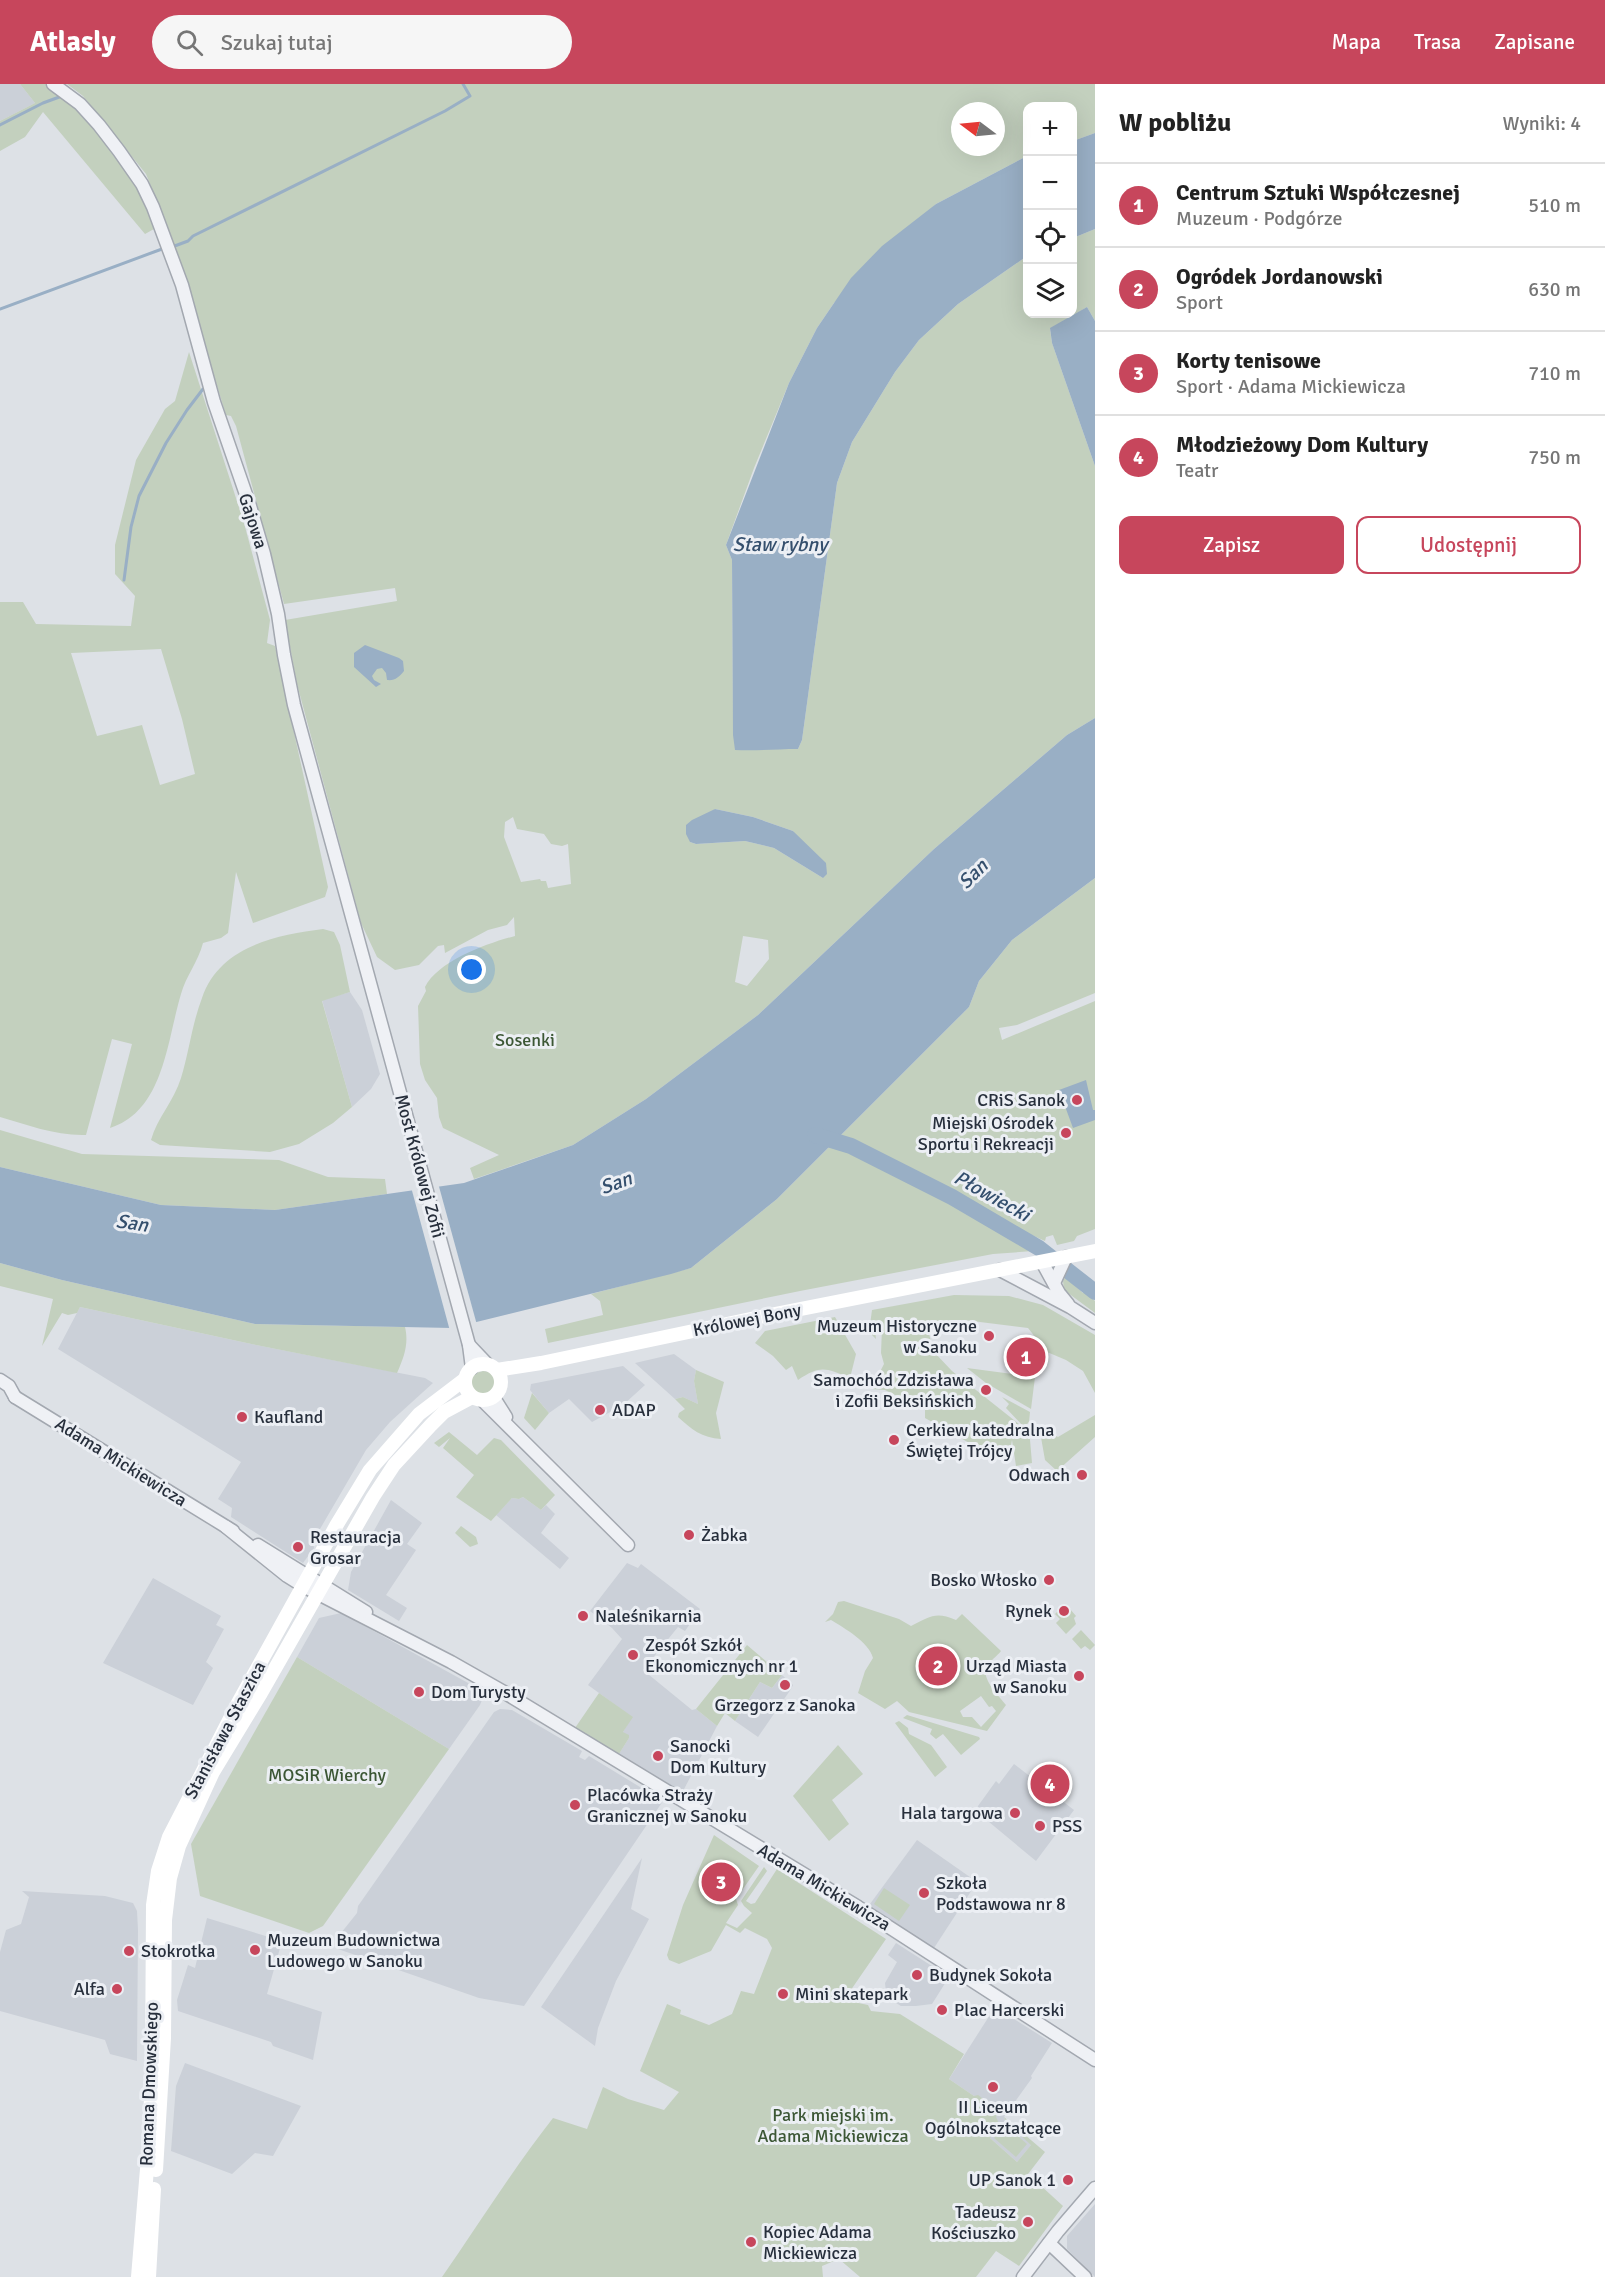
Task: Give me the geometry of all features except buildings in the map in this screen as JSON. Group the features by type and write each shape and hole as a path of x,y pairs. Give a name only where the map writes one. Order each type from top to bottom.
{"main road":[{"name":"Królowej Bony","path":"495,1373 741,1320 1095,1251"},
{"path":"306,1581 370,1470 419,1414 479,1364 495,1373 498,1393 444,1413 394,1465 373,1497 321,1589"},
{"path":"468,1373 467,1391 483,1399"},
{"name":"Stanisława Staszica","path":"161,1892 160,1864 179,1815 306,1581"},
{"name":"Stanisława Staszica","path":"161,1892 200,1797 321,1589"},
{"name":"Romana Dmowskiego","path":"138,2277 149,2145 161,1892"},
{"name":"Romana Dmowskiego","path":"149,2277 160,2113 161,1892"}],"street":[{"name":"Gajowa","path":"52,84 87,111 119,150 142,184 182,285 214,402 264,554 278,614 294,705 375,996"},
{"name":"Most Królowej Zofii","path":"375,996 468,1341"},
{"path":"1054,1284 1066,1257"},
{"path":"1042,1262 1070,1307"},
{"path":"1042,1262 1041,1282 1044,1294"},
{"path":"1000,1270 1095,1323"},
{"path":"468,1341 495,1373"},
{"path":"468,1341 468,1373"},
{"path":"0,1380 9,1386 15,1397 1,1397"},
{"name":"Adama Mickiewicza","path":"15,1397 226,1527 306,1581 493,1686 845,1899 1095,2060"},
{"path":"483,1399 505,1425 515,1431 628,1545"},
{"path":"1023,2277 1095,2188"},
{"path":"1049,2243 1085,2277"}],"shaded area":[{"path":"0,84 20,84 35,103 0,121"},
{"path":"350,992 362,1010 380,1074 371,1089 352,1107 322,1000"},
{"path":"80,1307 425,1378 433,1383 390,1422 366,1450 313,1541 314,1548 303,1563 231,1517 232,1508 218,1499 241,1462 58,1349"},
{"path":"674,1354 696,1370 694,1381 698,1404 683,1397 675,1399 635,1363"},
{"path":"623,1366 645,1385 623,1405 592,1422 569,1399 549,1413 530,1390 531,1384"},
{"path":"523,1497 541,1510 546,1505 555,1514 541,1533 569,1558 560,1569 496,1515 512,1498"},
{"path":"391,1500 422,1523 407,1544 416,1550 386,1595 407,1608 399,1621 348,1590 351,1572"},
{"path":"627,1563 638,1568 641,1564 700,1609 685,1631 678,1627 643,1670 692,1710 696,1709 717,1726 682,1793 619,1754 629,1738 623,1732 632,1717 588,1685 622,1639 590,1611"},
{"path":"153,1578 221,1616 216,1625 224,1629 206,1662 213,1668 193,1705 103,1663"},
{"path":"341,1613 479,1689 482,1700 480,1705 449,1749 297,1657 319,1618"},
{"path":"782,1675 793,1685 758,1737 735,1721 760,1682 772,1688"},
{"path":"500,1709 512,1710 582,1751 579,1757 585,1760 589,1756 663,1801 524,2006 479,1998 338,1949 341,1933 357,1913 358,1906 494,1712"},
{"path":"1014,1764 1074,1810 1036,1861 977,1812 978,1806 996,1781 999,1784"},
{"name":"Szkoła Podstawowa nr 8","path":"917,1840 977,1882 934,1948 871,1908 870,1904"},
{"path":"642,1858 631,1909 649,1919 616,1981 598,2028 595,2046 541,2007"},
{"path":"22,1891 105,1896 133,1903 137,1911 138,1930 137,2061 110,2054 105,2040 0,2011 0,1952 6,1930 21,1924 29,1897"},
{"path":"207,1918 282,1941 267,1994 322,2012 313,2060 273,2046 271,2042 178,2011 177,2000 188,1965 195,1968"},
{"path":"896,1943 949,1977 932,2004 901,2006 891,2000 886,1992 885,1983 897,1962 888,1955"},
{"name":"II Liceum Ogólnokształcące","path":"995,2007 1052,2043 1031,2076 1032,2078 1004,2117 1006,2122 1032,2144 1017,2162 990,2138 974,2096 949,2079"},
{"path":"185,2063 301,2106 273,2156 255,2153 232,2174 171,2151 176,2086"},
{"path":"1095,2204 1095,2277 1067,2249 1067,2236"}],"green space":[{"path":"20,84 45,84 81,114 117,156 149,200 154,229 145,234 43,112 25,137 0,151 0,121 35,103"},
{"name":"Sosenki","path":"67,84 1095,84 1095,133 1077,140 1077,102 1023,102 1023,158 936,204 834,303 817,328 789,383 754,468 726,545 732,560 733,717 782,747 798,749 802,740 837,483 852,442 895,372 919,340 958,304 1023,259 1023,318 1068,318 1050,329 1052,343 1095,466 1095,718 1067,735 934,849 758,1015 646,1099 573,1145 474,1179 470,1168 499,1155 443,1128 437,1098 425,1080 420,1064 418,1006 431,978 452,961 478,948 515,936 514,917 507,925 488,930 445,953 444,945 438,946 419,965 395,970 377,957 361,923 297,684 285,620 397,601 395,588 284,604 236,426 231,416 226,415 171,236 146,174 83,96","holes":["715,809 753,817 793,831 823,878 774,848 745,841 696,844 690,842","513,817 517,829 544,834 551,844 562,846 568,844 571,884 548,888 546,881 540,879 521,882 504,837 505,822","743,936 768,940 769,959 747,986 735,982"]},
{"path":"1095,229 1095,321 1087,307 1077,313 1077,236"},
{"path":"189,352 244,523 270,620 267,643 275,646 328,887 325,897 253,923 236,872 228,933 221,938 203,943 183,987 167,1052 153,1090 142,1106 128,1119 110,1128 132,1044 112,1039 86,1135 64,1134 0,1117 0,602 23,602 36,624 131,626 135,596 115,574 115,545 136,460 165,409 175,401","holes":["161,649 182,719 195,774 160,785 142,725 97,736 71,653"]},
{"path":"1095,878 1095,993 1017,1025 999,1028 1002,1040 1095,1001 1095,1229 1077,1236 1074,1241 1057,1245 1053,1235 1046,1237 1045,1241 1005,1223 839,1137 969,1007 979,981 1012,940"},
{"path":"323,929 334,932 340,945 350,992 322,1001 352,1107 333,1123 299,1144 270,1152 160,1145 151,1140 181,1078 202,998 210,981 221,967 235,955 268,940"},
{"path":"0,1130 82,1154 279,1160 328,1177 385,1179 387,1194 275,1210 161,1205 0,1167"},
{"path":"834,1142 888,1167 1012,1234 1017,1241 1033,1251 993,1254 548,1343 545,1329 603,1315 600,1301 591,1294 691,1268 777,1199"},
{"path":"0,1263 62,1280 255,1324 405,1327 405,1350 397,1373 80,1307 77,1313 68,1315 62,1313 42,1346 53,1299 0,1286"},
{"path":"1067,1274 1072,1283 1095,1301 1095,1313 1064,1290 1063,1281"},
{"path":"954,1295 1009,1296 1043,1305 1095,1335 1095,1393 1083,1371 1047,1352 1028,1328 964,1320 939,1321 929,1334 934,1352 952,1371 1024,1428 1029,1428 1032,1463 1016,1466 1012,1440 1011,1445 980,1449 925,1418 925,1410 885,1390 871,1389 884,1364 881,1353 882,1328 875,1329 876,1339 869,1332 872,1310"},
{"path":"835,1317 856,1354 850,1378 829,1370 818,1370 798,1380 792,1366 786,1370 773,1356 755,1343 765,1331"},
{"path":"967,1368 1035,1377 1031,1409 986,1383"},
{"path":"490,1369 497,1377 495,1389 491,1393 477,1395 469,1386 469,1378 476,1373"},
{"path":"696,1370 724,1382 716,1413 721,1439 697,1432 678,1417 679,1413 685,1409 675,1399 683,1397 698,1404 694,1381"},
{"path":"532,1393 549,1413 535,1430 524,1418"},
{"path":"1002,1397 1030,1412 1029,1422 1024,1427 1006,1408 1009,1404"},
{"path":"1095,1415 1095,1437 1057,1471 1045,1460 1039,1426 1058,1437"},
{"path":"449,1432 477,1455 494,1438 501,1440 555,1495 541,1510 523,1497 512,1498 491,1521 456,1497 474,1475 443,1448 450,1438 439,1447 434,1443"},
{"path":"461,1526 476,1537 478,1544 470,1547 455,1533"},
{"path":"844,1601 899,1619 911,1626 933,1616 956,1620 962,1614 1001,1651 988,1664 986,1676 991,1687 1006,1705 987,1731 909,1712 897,1701 885,1709 858,1693 865,1671 873,1658 867,1646 855,1636 831,1620 825,1622 833,1614 838,1602","holes":["981,1696 989,1707 992,1706 996,1711 981,1727 972,1717 963,1717 960,1711"]},
{"path":"1060,1609 1068,1611 1070,1609 1076,1616 1074,1618 1076,1624 1066,1634 1056,1623 1060,1619 1055,1614"},
{"path":"1081,1630 1095,1645 1090,1650 1085,1646 1081,1649 1072,1639"},
{"path":"747,1645 782,1675 772,1688 760,1682 735,1721 725,1713 717,1726 696,1709"},
{"name":"MOSiR Wierchy","path":"297,1657 449,1749 323,1926 309,1933 200,1896 191,1844"},
{"path":"599,1693 633,1717 623,1732 629,1735 629,1738 619,1754 575,1728"},
{"path":"907,1715 980,1739 961,1755 943,1734 936,1739 930,1734 932,1729 903,1718"},
{"path":"899,1721 908,1728 909,1734 931,1745 947,1767 935,1777 895,1723"},
{"path":"838,1745 863,1774 832,1800 849,1824 829,1841 793,1796"},
{"name":"Park miejski im. Adama Mickiewicza","path":"714,1835 759,1866 736,1899 738,1905 726,1923 737,1928 752,1913 741,1901 764,1867 767,1871 746,1901 751,1904 755,1903 777,1869 886,1939 844,2000 868,2005 871,2011 900,2014 964,2054 949,2079 974,2096 978,2095 999,2111 996,2117 1000,2126 990,2138 1017,2162 1031,2145 1006,2122 1004,2117 1045,2152 1028,2174 1063,2206 1019,2266 996,2251 976,2277 860,2277 839,2259 822,2266 823,2277 442,2277 553,2118 587,2129 603,2087 628,2099 664,2110 679,2092 640,2071 667,2004 681,2010 680,2014 709,2025 732,2014 741,1991 754,1994 772,1948 767,1939 745,1928 740,1933 726,1925 711,1951 679,1964 669,1960 667,1955 683,1905"},
{"path":"884,1888 910,1905 899,1921 874,1904"},
{"path":"1005,2125 1027,2144 1016,2157 994,2138"}],"water":[{"path":"1095,133 1095,229 1077,236 1077,156 1077,140"},
{"name":"Staw rybny","path":"1023,158 1023,259 958,304 919,340 895,372 852,442 837,483 802,740 798,749 735,750 732,560 726,545 789,383 817,328 851,278 882,246 936,204"},
{"path":"1087,307 1095,321 1095,466 1052,343 1050,328 1068,318 1077,318 1077,313"},
{"path":"365,645 399,658 403,661 404,671 397,678 387,680 382,668 377,669 372,676 381,684 376,687 354,667 354,653"},
{"name":"San","path":"1095,718 1095,878 1012,940 979,981 969,1007 777,1199 691,1268 452,1328 255,1324 62,1280 0,1263 0,1167 161,1205 275,1210 464,1183 573,1145 646,1099 758,1015 934,849 1067,735"},
{"path":"715,809 753,817 793,831 826,863 827,874 823,878 774,848 745,841 696,844 690,842 686,834 686,825"},
{"name":"CRiS Sanok","path":"1086,1080 1093,1110 1095,1110 1095,1120 1073,1128 1059,1090"}],"pier":[{"path":"438,1183 477,1325 453,1331 450,1331 411,1187"}],"waterway":[{"path":"172,247 445,111 470,96 463,84"},
{"path":"0,125 62,96"},
{"path":"0,309 162,249"},
{"path":"124,580 131,527 139,496 166,443 203,389"},
{"name":"Płowiecki","path":"815,1135 851,1146 952,1197 1039,1248 1095,1292"}],"place":[{"name":"CRiS Sanok","path":"1077,1100"},
{"name":"Miejski Ośrodek Sportu i Rekreacji","path":"1066,1133"},
{"name":"Muzeum Historyczne w Sanoku","path":"989,1336"},
{"name":"Centrum Sztuki Współczesnej","path":"1026,1357"},
{"name":"Samochód Zdzisława i Zofii Beksińskich","path":"986,1390"},
{"name":"ADAP","path":"600,1410"},
{"name":"Kaufland","path":"242,1417"},
{"name":"Cerkiew katedralna Świętej Trójcy","path":"894,1440"},
{"name":"Odwach","path":"1082,1475"},
{"name":"Żabka","path":"689,1535"},
{"name":"Restauracja Grosar","path":"298,1547"},
{"name":"Bosko Włosko","path":"1049,1580"},
{"name":"Rynek","path":"1064,1611"},
{"name":"Naleśnikarnia","path":"583,1616"},
{"name":"Zespół Szkół Ekonomicznych nr 1","path":"633,1655"},
{"name":"Ogródek Jordanowski","path":"938,1666"},
{"name":"Urząd Miasta w Sanoku","path":"1079,1676"},
{"name":"Grzegorz z Sanoka","path":"785,1685"},
{"name":"Dom Turysty","path":"419,1692"},
{"name":"Sanocki Dom Kultury","path":"658,1756"},
{"name":"Młodzieżowy Dom Kultury","path":"1050,1784"},
{"name":"Placówka Straży Granicznej w Sanoku","path":"575,1805"},
{"name":"Hala targowa","path":"1015,1813"},
{"name":"PSS","path":"1040,1826"},
{"name":"Korty tenisowe","path":"721,1882"},
{"name":"Szkoła Podstawowa nr 8","path":"924,1893"},
{"name":"Muzeum Budownictwa Ludowego w Sanoku","path":"255,1950"},
{"name":"Stokrotka","path":"129,1951"},
{"name":"Budynek Sokoła","path":"917,1975"},
{"name":"Alfa","path":"117,1989"},
{"name":"Mini skatepark","path":"783,1994"},
{"name":"Plac Harcerski","path":"942,2010"},
{"name":"II Liceum Ogólnokształcące","path":"993,2087"},
{"name":"UP Sanok 1","path":"1068,2180"},
{"name":"Tadeusz Kościuszko","path":"1028,2222"},
{"name":"Kopiec Adama Mickiewicza","path":"751,2242"}]}
